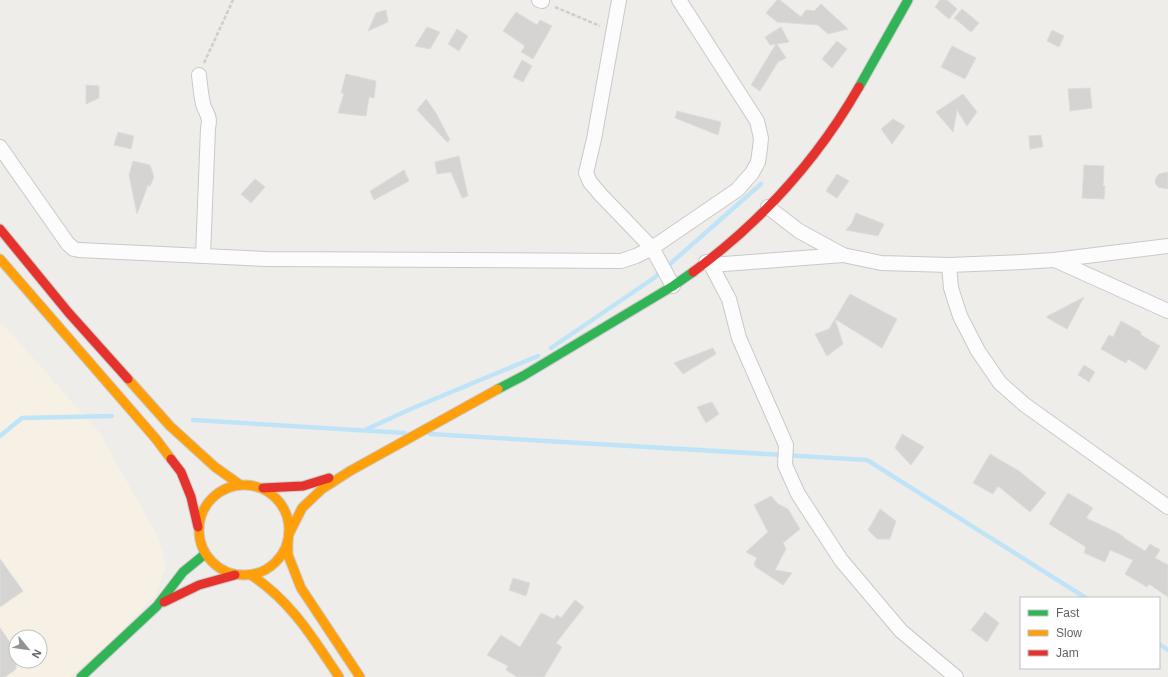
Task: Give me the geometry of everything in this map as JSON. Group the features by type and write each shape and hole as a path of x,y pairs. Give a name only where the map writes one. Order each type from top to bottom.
{"main road":[{"path":"157,606 183,590 194,586 235,575 251,575 264,571 275,563 283,553 288,537 302,508 322,489 350,471 523,376 709,264 768,208 813,157 854,95 908,0"},
{"path":"0,229 68,312 170,426 215,467 239,484"},
{"path":"0,259 156,439 180,472 191,496 198,527 199,541 205,554 218,568 235,575"},
{"path":"198,527 204,507 219,491 229,487 239,484 263,488 303,486 350,471"},
{"path":"263,488 274,496 283,507 288,520 288,555 301,588 360,677"},
{"path":"81,677 157,606 183,572 205,554"},
{"path":"251,575 261,580 283,600 339,677"}],"street":[{"path":"619,0 594,139 586,173 590,182 601,195 652,248 673,286"},
{"path":"0,147 68,244 74,249 266,259 621,261 652,248 738,190 752,173 758,162 761,138 757,121 679,0"},
{"path":"199,75 203,104 209,116 210,122 208,128 203,256"},
{"path":"768,208 799,231 843,255"},
{"path":"956,677 901,631 846,566 798,494 785,466 786,445 739,338 729,299 709,264 843,255 882,263 949,265 1054,260 1168,246"},
{"path":"1054,260 1168,311"},
{"path":"949,265 951,288 960,316 978,351 1000,383 1025,405 1168,507"}],"path":[{"path":"199,75 233,0"},
{"path":"541,1 613,32"}],"shaded area":[{"path":"0,321 99,432 158,537 166,565 156,594 113,640 70,677 0,677"}],"building":[{"path":"777,0 780,0 801,17 806,10 814,11 821,4 848,29 828,34 818,25 777,22 766,13"},
{"path":"940,0 947,0 957,9 949,19 935,7"},
{"path":"962,9 979,23 971,32 954,18"},
{"path":"386,10 388,22 368,31 376,13"},
{"path":"516,12 537,25 540,20 552,26 533,59 521,52 525,46 503,31"},
{"path":"427,27 440,32 430,49 415,46"},
{"path":"781,27 789,42 777,44 786,58 778,62 760,91 751,85 776,44 770,45 765,37"},
{"path":"457,29 468,36 459,51 448,44"},
{"path":"1052,30 1064,36 1059,47 1047,41"},
{"path":"837,41 847,49 832,68 822,59"},
{"path":"952,46 976,58 965,79 941,67"},
{"path":"522,60 532,66 523,82 513,77"},
{"path":"346,74 376,81 374,98 369,97 366,116 338,113 344,93 341,93"},
{"path":"86,85 99,86 99,98 86,104"},
{"path":"1090,88 1092,108 1070,111 1068,89"},
{"path":"963,94 977,112 967,126 957,110 953,132 936,112"},
{"path":"426,99 436,113 450,140 447,142 417,110"},
{"path":"677,111 721,122 718,135 675,118"},
{"path":"893,119 905,126 892,144 881,129"},
{"path":"118,132 134,136 131,149 114,145"},
{"path":"1041,135 1043,147 1030,149 1029,136"},
{"path":"459,156 468,196 462,198 451,172 437,174 435,162"},
{"path":"133,161 150,165 154,177 150,186 148,185 137,214 129,175"},
{"path":"1084,165 1104,166 1104,199 1082,198"},
{"path":"404,170 409,181 374,200 370,191"},
{"path":"1168,172 1168,189 1158,187 1155,183 1156,178 1159,174"},
{"path":"837,174 849,181 837,198 826,191"},
{"path":"255,179 265,187 251,203 241,194"},
{"path":"856,213 884,224 878,236 846,230 852,223"},
{"path":"850,294 897,319 882,348 835,319"},
{"path":"1084,297 1067,329 1046,317"},
{"path":"835,319 843,344 827,356 815,334 829,329"},
{"path":"1121,321 1141,332 1141,335 1160,346 1146,370 1128,359 1126,363 1101,349 1109,335 1113,337"},
{"path":"713,348 716,354 683,374 674,363"},
{"path":"1084,365 1095,372 1089,382 1078,375"},
{"path":"712,402 719,414 706,423 697,407"},
{"path":"902,434 924,447 911,465 895,448"},
{"path":"990,454 1019,471 1046,493 1030,512 998,486 993,494 973,483"},
{"path":"1068,493 1093,508 1086,518 1118,533 1145,551 1150,544 1160,550 1155,558 1168,565 1168,597 1149,584 1147,587 1125,574 1133,560 1110,550 1105,562 1084,553 1086,547 1049,524"},
{"path":"771,496 778,504 788,509 800,529 783,543 786,549 775,570 792,573 783,585 754,566 757,566 754,564 757,558 746,552 768,532 754,505"},
{"path":"880,509 896,521 890,539 877,539 868,530"},
{"path":"0,559 23,591 0,607"},
{"path":"513,578 530,583 526,596 509,590"},
{"path":"575,600 584,607 556,643 562,647 544,677 517,677 506,670 508,666 487,655 501,635 520,647 541,613 554,619 557,615 561,618"},
{"path":"985,612 999,623 987,642 971,630"},
{"path":"0,628 8,640 8,669 16,669 5,677 0,677"}],"waterway":[{"path":"551,348 654,278 761,184"},
{"path":"367,429 413,408 538,356"},
{"path":"0,436 22,418 112,416"},
{"path":"193,420 405,433"},
{"path":"430,434 867,460 1084,597"},
{"path":"1160,645 1168,650"}],"traffic: fast":[{"path":"859,87 908,0"},
{"path":"498,389 523,376 673,286 693,272"},
{"path":"81,677 157,606 183,572 205,554"}],"traffic: slow":[{"path":"0,259 156,439 171,459"},
{"path":"128,379 170,426 215,467 239,484"},
{"path":"289,534 302,508 322,489 350,471 498,389"},
{"path":"235,485 253,485 269,492 282,505 289,521 289,530 289,539 282,555 269,568 253,575 235,575 219,568 206,555 199,539 199,521 206,505 219,492 235,485"},
{"path":"288,540 288,555 301,588 360,677"},
{"path":"251,575 265,585 290,608 310,634 339,677"}],"traffic: jam":[{"path":"693,272 742,232 786,188 825,140 859,87"},
{"path":"0,229 68,312 128,379"},
{"path":"171,459 181,472 191,497 198,527"},
{"path":"263,488 303,486 329,478"},
{"path":"164,602 199,585 235,575"}]}
